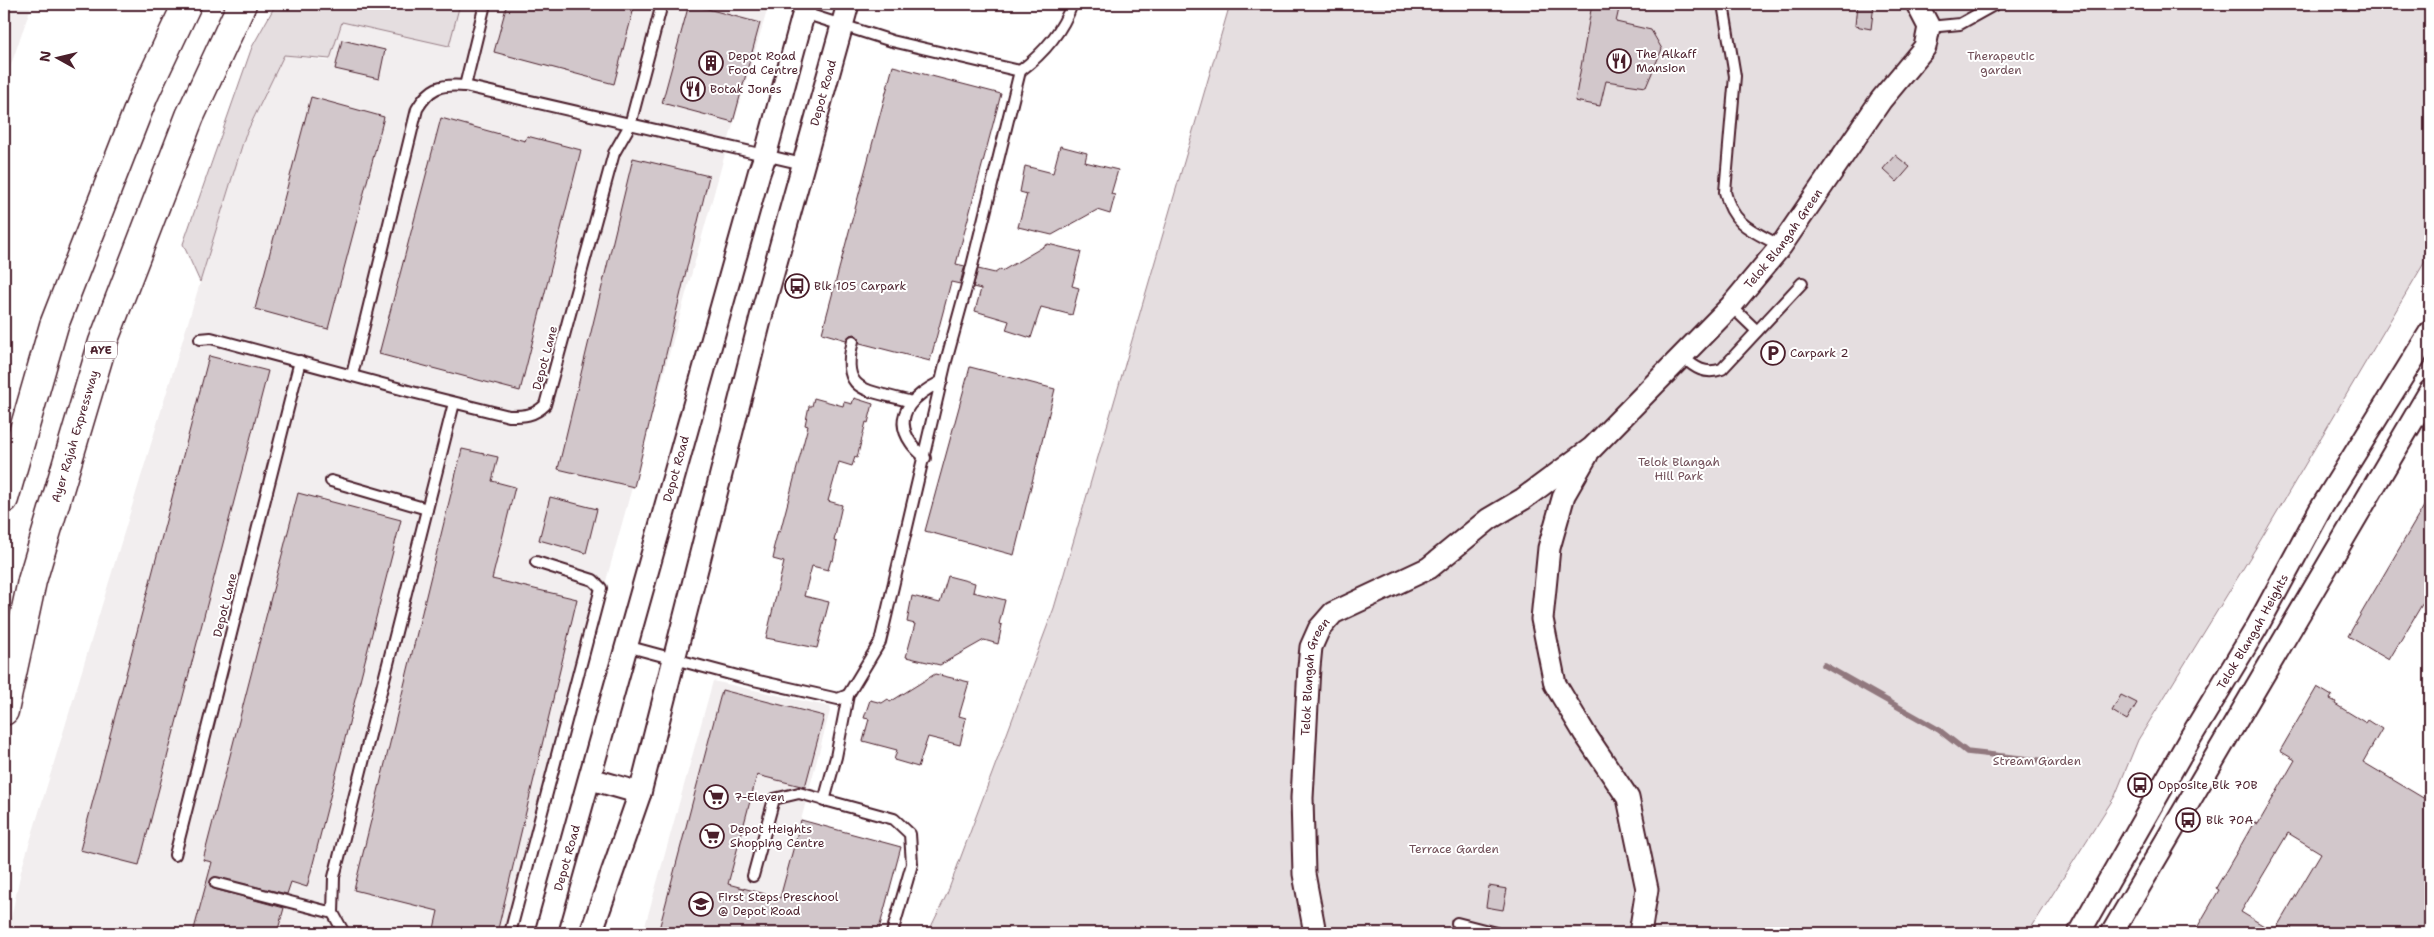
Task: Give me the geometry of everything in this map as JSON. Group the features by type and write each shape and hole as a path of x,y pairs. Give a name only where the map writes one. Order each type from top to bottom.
{"highway":[{"path":"4,499 54,325 144,95 187,4"},
{"name":"Ayer Rajah Expressway","path":"4,711 32,581 103,342 190,116 242,4"}],"street":[{"name":"Depot Road","path":"591,933 640,793 761,319 802,164 848,4"},
{"path":"1917,4 1929,27"},
{"name":"Depot Road","path":"546,933 759,174 766,156 805,8"},
{"name":"Telok Blangah Green","path":"1315,933 1304,874 1302,798 1311,647 1319,629 1333,613 1350,603 1429,568 1489,519 1523,499 1592,448 1731,306 1781,246 1881,100 1925,47 1929,27"},
{"name":"Telok Blangah Heights","path":"2079,933 2188,740 2257,627 2320,510 2430,332"},
{"path":"2112,933 2430,391"},
{"name":"Telok Blangah Green","path":"1592,448 1564,495 1549,548 1542,619 1555,684 1585,734 1628,798 1647,889 1640,933"},
{"path":"590,779 640,793"}],"lane":[{"path":"465,86 486,4"},
{"name":"Depot Lane","path":"200,339 211,338 509,416 525,416 537,413 545,405 614,153 630,124 662,4"},
{"path":"824,801 836,757 848,695 880,642 942,381 1020,71 1039,56 1065,24 1072,4"},
{"path":"1723,4 1734,76 1725,192 1728,205 1734,216 1743,226 1781,246"},
{"path":"1929,27 1960,24 1996,4"},
{"path":"805,8 842,25 892,41 1020,71"},
{"path":"352,375 417,109 426,94 445,85 465,86 802,164"},
{"path":"1683,357 1706,372 1722,369 1802,283"},
{"path":"1731,306 1757,331"},
{"path":"854,342 848,361 850,379 858,386 911,402"},
{"name":"Depot Lane","path":"175,855 300,361"},
{"path":"924,458 911,443 904,430 905,415 911,402 942,381"},
{"path":"344,933 333,913 334,877 454,403"},
{"path":"331,481 427,509"},
{"path":"510,933 601,588 593,580 536,562"},
{"path":"626,646 745,678 838,699 848,695"},
{"path":"753,876 774,799 799,794 894,820 910,834 912,864 892,933"},
{"path":"216,883 333,913"},
{"path":"1457,923 1496,933"}],"shaded area":[{"path":"4,4 32,4 4,85"},
{"path":"458,4 769,4 731,132 508,933 8,933 21,871 245,135 284,55 329,61 342,22"},
{"name":"Depot Heights Shopping Centre","path":"713,681 831,707 771,933 643,933"}],"green space":[{"path":"276,4 460,4 449,46 342,22 330,59 284,55 245,136 200,282 183,244 252,47"},
{"name":"Telok Blangah Hill Park","path":"1230,4 2430,4 2430,253 2257,546 2138,740 2115,796 2028,933 928,933 947,894 1054,608"}],"building":[{"path":"507,4 635,4 614,84 494,52"},
{"name":"Depot Road Food Centre","path":"689,4 760,23 733,122 662,103"},
{"name":"The Alkaff Mansion","path":"1592,4 1620,4 1616,22 1651,30 1662,49 1646,87 1606,81 1600,106 1575,101"},
{"path":"1857,4 1874,4 1871,29 1855,26"},
{"path":"342,40 385,50 379,79 335,69"},
{"path":"893,66 1001,94 956,264 965,266 960,284 951,282 930,361 860,343 859,338 855,334 850,335 846,340 822,333"},
{"path":"311,97 384,117 328,329 255,309"},
{"path":"441,118 525,141 527,136 581,150 520,391 379,354"},
{"path":"1060,146 1087,153 1085,162 1118,170 1111,194 1115,195 1110,214 1097,210 1052,235 1018,227 1027,194 1020,192 1025,166 1053,173"},
{"path":"1895,155 1910,167 1897,182 1883,169"},
{"path":"633,158 709,176 634,487 558,469"},
{"path":"1048,244 1081,252 1072,286 1079,288 1072,315 1041,307 1031,338 1006,330 1009,321 975,311 981,289 973,287 978,269 995,273 1001,269 1002,271"},
{"path":"209,356 268,371 139,865 80,850"},
{"path":"970,367 1055,389 1014,555 925,531"},
{"path":"814,398 843,406 844,402 852,404 854,398 873,404 868,423 866,422 857,458 855,457 852,466 839,462 828,501 842,505 834,541 837,542 833,561 831,560 828,570 812,566 804,596 829,602 817,648 766,638 784,562 773,559 775,550 773,550 778,531 780,532 808,426 805,425 809,406 812,406"},
{"path":"462,449 498,457 492,481 515,487 492,579 577,599 497,933 433,933 438,911 354,890"},
{"path":"298,493 401,520 307,887 291,882 287,894 214,877 209,884 214,889 284,908 277,933 193,933 212,862 203,860"},
{"path":"2430,496 2430,591 2389,660 2348,636"},
{"path":"550,497 597,509 586,553 539,540"},
{"path":"948,576 975,583 973,592 1005,600 999,624 1002,625 998,644 984,640 940,665 906,657 915,624 907,622 912,596 940,603"},
{"path":"935,674 969,682 959,716 966,718 960,745 928,737 918,767 894,760 897,750 863,741 869,719 864,718 870,700 882,703 888,699 890,702"},
{"path":"2317,687 2332,696 2330,699 2336,702 2335,704 2366,723 2368,720 2382,729 2363,762 2430,802 2430,933 2194,933 2219,890 2216,888 2254,822 2258,824 2295,760 2280,751","holes":["2288,833 2321,853 2274,932 2241,912"]},
{"name":"Depot Heights Shopping Centre","path":"722,690 824,716 805,787 757,775 728,884 780,898 801,820 901,847 878,933 658,933"},
{"path":"2121,695 2137,703 2127,720 2112,711"},
{"path":"1489,886 1507,889 1503,910 1486,907"}],"waterway":[{"path":"1824,665 1939,730 1967,752 2047,761"}],"place":[{"name":"The Alkaff Mansion","path":"1619,61"},
{"name":"Depot Road Food Centre","path":"711,63"},
{"name":"Botak Jones","path":"693,89"},
{"name":"Blk 105 Carpark","path":"797,286"},
{"name":"Carpark 2","path":"1773,353"},
{"name":"Opposite Blk 70B","path":"2140,785"},
{"name":"7-Eleven","path":"716,797"},
{"name":"Blk 70A","path":"2188,820"},
{"name":"Depot Heights Shopping Centre","path":"712,836"},
{"name":"First Steps Preschool @ Depot Road","path":"701,904"}],"park label":[{"name":"Therapeutic garden","path":"2001,63"},
{"name":"Stream Garden","path":"2037,761"},
{"name":"Terrace Garden","path":"1454,849"}]}
